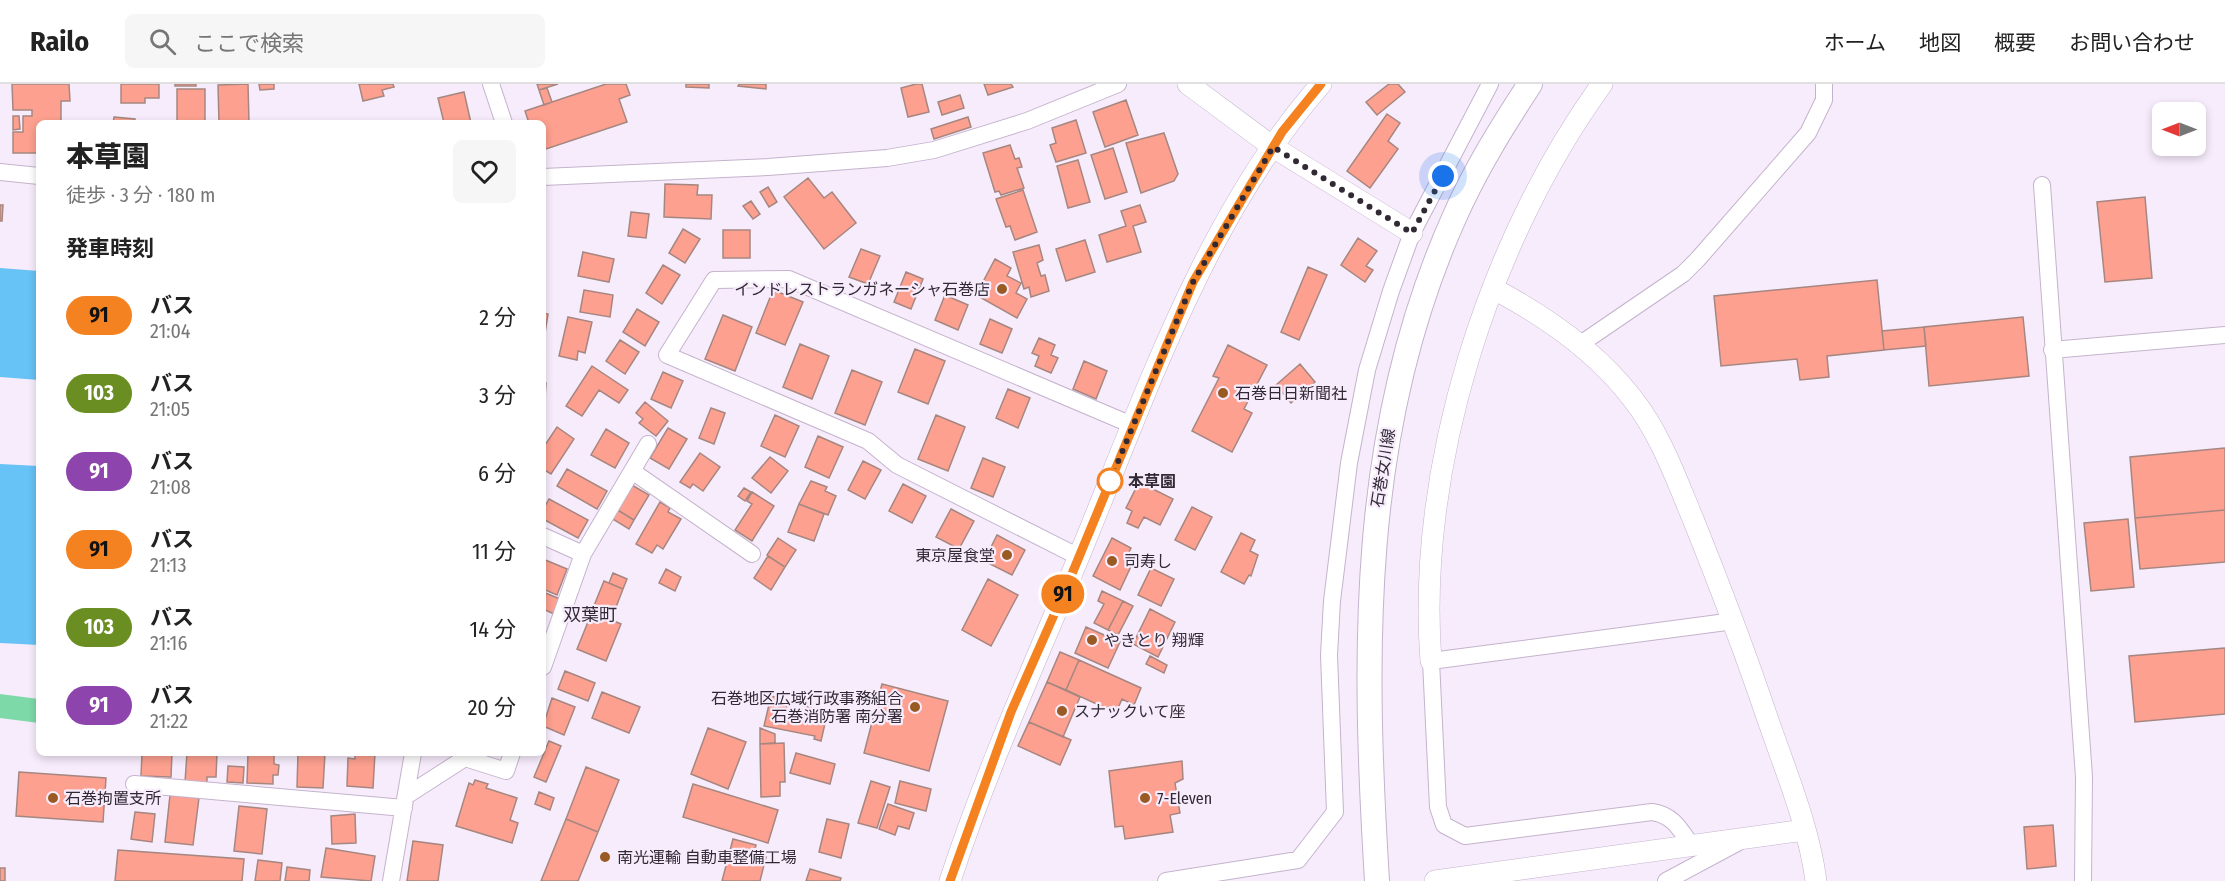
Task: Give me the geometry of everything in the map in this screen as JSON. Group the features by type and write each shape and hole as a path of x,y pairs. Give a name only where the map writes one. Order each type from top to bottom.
{"main road":[{"name":"石巻女川線","path":"1377,881 1367,665 1377,494 1394,399 1426,289 1453,218 1487,150 1530,84"}],"street":[{"path":"491,84 503,120"},
{"path":"546,177 768,167 887,158 934,150 1027,121 1118,84"},
{"path":"1188,84 1273,147 1412,233"},
{"path":"950,881 1011,712 1079,557 1193,282 1273,147 1292,118 1321,84"},
{"path":"1166,881 1298,860 1335,812 1329,655 1332,601 1349,463 1367,370 1390,291 1412,233 1490,84"},
{"path":"1602,84 1551,166 1510,246 1450,425 1440,482 1431,565 1429,630 1438,807 1444,825 1465,836 1652,812 1666,814 1674,821 1691,845"},
{"path":"1579,345 1683,274 1698,259 1808,133 1824,100 1824,84"},
{"path":"0,172 36,176"},
{"path":"2042,184 2084,777 2083,881"},
{"path":"1079,557 897,465 868,441 668,356 714,280 789,279 1132,425"},
{"path":"1494,289 1523,304 1579,345 1632,398 1658,438 1734,621 1804,830 1816,881"},
{"path":"2052,350 2225,336"},
{"path":"546,659 583,554 648,444"},
{"path":"632,471 752,554"},
{"path":"546,537 583,554"},
{"path":"1431,661 1734,621"},
{"path":"391,881 413,756"},
{"path":"134,784 405,802 465,756"},
{"path":"468,756 506,771 511,756"},
{"path":"1435,881 1804,830"},
{"path":"1666,881 1746,838"}],"green space":[{"path":"0,694 36,699 36,723 0,718"}],"water":[{"path":"0,268 36,271 36,380 0,377"},
{"path":"0,464 36,466 36,645 0,643"}],"building":[{"path":"12,84 69,84 70,101 61,101 61,120 36,120 36,153 13,153 13,132 23,132 23,116 32,116 32,110 13,110"},
{"path":"121,84 159,84 159,98 145,98 145,103 121,103"},
{"path":"175,84 196,84 196,86 175,86"},
{"path":"248,84 249,120 219,120 218,85"},
{"path":"259,84 274,84 274,89 260,90"},
{"path":"359,84 393,84 394,87 382,90 384,96 363,101"},
{"path":"537,84 558,84 539,90"},
{"path":"606,84 626,84 630,95 619,99 627,122 546,149 546,120 528,120 525,111"},
{"path":"686,84 709,84 709,88 686,87"},
{"path":"739,84 766,84 766,89 738,86"},
{"path":"922,84 929,112 908,117 901,88"},
{"path":"984,84 1011,84 1013,87 988,95"},
{"path":"1389,84 1398,84 1405,92 1377,115 1366,102"},
{"path":"547,88 552,102 544,105 539,90"},
{"path":"177,89 205,89 205,120 177,120"},
{"path":"464,92 470,120 443,120 438,98"},
{"path":"960,95 964,108 942,115 938,102"},
{"path":"1126,100 1138,135 1105,147 1093,112"},
{"path":"1387,114 1400,123 1388,141 1398,149 1370,188 1347,171"},
{"path":"13,116 19,116 20,129 13,130"},
{"path":"114,117 135,119 135,120 114,120"},
{"path":"968,117 971,127 934,139 931,129"},
{"path":"1076,120 1086,153 1056,162 1050,145 1056,143 1052,128"},
{"path":"1164,133 1178,174 1174,181 1141,193 1126,143"},
{"path":"1010,145 1015,159 1019,158 1022,167 1017,168 1024,188 1001,195 999,191 995,192 983,153"},
{"path":"1113,148 1127,192 1105,199 1091,155"},
{"path":"1078,160 1090,202 1068,208 1057,166"},
{"path":"808,178 824,198 832,192 856,223 824,249 784,197"},
{"path":"665,184 698,185 697,195 712,195 711,219 664,217"},
{"path":"768,187 777,202 769,207 760,192"},
{"path":"1023,190 1037,232 1015,240 1010,226 1006,227 996,199"},
{"path":"2145,197 2152,278 2105,282 2097,202"},
{"path":"751,201 760,214 753,219 743,206"},
{"path":"0,205 3,205 2,221 0,221"},
{"path":"1140,205 1146,222 1133,226 1141,252 1107,262 1099,235 1126,226 1121,211"},
{"path":"631,212 649,214 646,238 628,236"},
{"path":"683,229 700,239 685,263 669,253"},
{"path":"723,230 750,230 750,258 723,258"},
{"path":"1358,238 1377,251 1366,266 1373,270 1365,282 1341,265"},
{"path":"1085,240 1095,272 1066,281 1056,249"},
{"path":"1039,245 1043,260 1037,263 1041,276 1045,275 1049,291 1031,297 1029,287 1024,289 1013,252"},
{"path":"861,249 880,256 868,284 849,277"},
{"path":"583,252 614,259 609,282 578,276"},
{"path":"995,259 1011,268 1007,276 1021,283 1016,293 1027,299 1017,318 976,295"},
{"path":"663,265 680,275 662,304 646,293"},
{"path":"1308,267 1327,275 1299,340 1281,332"},
{"path":"906,272 923,279 911,309 894,302"},
{"path":"1877,280 1884,350 1827,356 1829,377 1800,380 1797,359 1721,366 1714,296"},
{"path":"584,290 613,295 610,317 580,312"},
{"path":"773,290 803,302 785,345 756,333"},
{"path":"945,295 968,305 958,330 935,320"},
{"path":"637,309 659,322 645,346 623,332"},
{"path":"723,315 752,327 735,371 705,359"},
{"path":"568,317 592,322 585,353 578,351 577,360 559,356"},
{"path":"2023,317 2029,376 1929,386 1924,327"},
{"path":"990,319 1012,329 1002,353 980,344"},
{"path":"1924,327 1926,346 1884,350 1882,331"},
{"path":"1039,338 1055,345 1051,355 1058,358 1051,373 1035,366 1039,356 1032,353"},
{"path":"620,340 639,352 625,374 606,361"},
{"path":"800,344 829,356 812,399 783,387"},
{"path":"1228,345 1267,365 1244,409 1252,413 1232,452 1192,431 1219,378 1213,376"},
{"path":"915,349 945,361 928,404 898,392"},
{"path":"1084,361 1107,371 1096,399 1073,389"},
{"path":"1300,364 1315,382 1291,403 1276,385"},
{"path":"592,366 628,390 619,403 599,390 582,416 566,406"},
{"path":"852,370 882,382 865,425 835,413"},
{"path":"663,372 683,381 671,408 651,399"},
{"path":"1008,389 1030,398 1018,428 996,418"},
{"path":"645,402 668,421 656,436 639,423 643,419 636,413"},
{"path":"711,408 725,413 714,444 699,438"},
{"path":"775,415 799,426 785,457 761,446"},
{"path":"936,415 965,427 948,471 918,459"},
{"path":"557,427 574,439 551,474 546,471 546,444"},
{"path":"668,428 687,439 669,469 650,458"},
{"path":"606,429 629,443 615,468 591,455"},
{"path":"818,436 843,447 829,478 805,467"},
{"path":"2225,448 2225,510 2135,518 2130,457"},
{"path":"700,453 720,467 703,491 693,484 690,488 680,482"},
{"path":"770,457 788,471 771,493 752,478"},
{"path":"983,458 1005,467 993,497 971,488"},
{"path":"863,461 881,470 865,499 848,490"},
{"path":"567,469 607,491 597,509 557,486"},
{"path":"811,481 827,487 825,491 836,496 828,515 799,504"},
{"path":"1139,482 1173,499 1160,525 1144,517 1138,528 1127,523 1132,511 1126,508"},
{"path":"630,484 649,495 634,520 616,509"},
{"path":"903,484 926,496 912,523 889,511"},
{"path":"744,488 751,492 745,501 738,496"},
{"path":"752,492 774,506 752,541 735,530 752,504 747,501"},
{"path":"549,499 588,520 578,538 546,521 546,504"},
{"path":"660,502 670,508 668,512 681,519 663,549 657,545 652,553 636,544"},
{"path":"799,504 824,514 814,541 788,532"},
{"path":"1192,507 1212,517 1195,550 1175,540"},
{"path":"616,509 634,520 629,529 611,518"},
{"path":"951,509 974,521 959,549 936,537"},
{"path":"2225,510 2225,562 2140,569 2135,518"},
{"path":"2128,519 2134,587 2091,591 2084,523"},
{"path":"1241,533 1255,540 1250,551 1258,555 1251,576 1249,575 1244,584 1221,572"},
{"path":"997,535 1025,550 1012,575 984,561"},
{"path":"778,538 796,550 785,567 767,555"},
{"path":"1112,538 1131,548 1126,558 1133,562 1120,590 1093,576"},
{"path":"768,556 785,567 771,590 754,578"},
{"path":"546,560 567,569 557,595 546,590"},
{"path":"1151,568 1174,579 1161,606 1138,595"},
{"path":"666,569 681,577 675,591 659,583"},
{"path":"613,573 627,579 623,589 609,583"},
{"path":"988,579 1018,595 991,646 962,630"},
{"path":"604,581 623,589 613,615 593,608"},
{"path":"1102,591 1123,601 1108,630 1094,623 1104,604 1098,601"},
{"path":"546,593 560,599 554,614 546,610"},
{"path":"1123,601 1133,606 1118,635 1108,630"},
{"path":"1150,609 1175,622 1158,657 1133,644"},
{"path":"592,612 621,624 606,661 577,649"},
{"path":"1086,627 1120,642 1108,668 1075,653"},
{"path":"2225,648 2225,714 2135,722 2129,656"},
{"path":"1060,652 1079,660 1066,690 1047,682"},
{"path":"1150,656 1167,665 1164,673 1146,664"},
{"path":"1079,660 1141,688 1134,705 1122,699 1116,713 1066,690"},
{"path":"565,671 595,683 588,701 558,689"},
{"path":"1047,682 1080,697 1063,737 1029,722"},
{"path":"882,684 948,701 929,771 864,753"},
{"path":"602,692 640,707 629,733 592,718"},
{"path":"771,696 788,700 786,710 803,715 806,706 814,708 815,717 827,715 821,741 814,739 815,736 764,726"},
{"path":"552,698 575,707 564,735 546,727 546,717"},
{"path":"1029,722 1071,740 1060,765 1018,746"},
{"path":"708,728 746,742 728,789 691,774"},
{"path":"760,728 775,734 775,743 760,744"},
{"path":"549,741 561,746 546,782 534,777 543,756 546,756"},
{"path":"784,743 785,782 780,782 780,796 761,797 760,744"},
{"path":"796,753 835,764 830,784 790,773"},
{"path":"142,756 172,756 171,777 141,776"},
{"path":"187,756 217,756 216,777 207,777 207,783 185,782"},
{"path":"248,756 274,756 274,764 279,765 278,775 273,775 273,784 247,783"},
{"path":"298,756 325,756 323,788 297,787"},
{"path":"355,756 375,756 373,788 347,786 348,758 355,759"},
{"name":"7-Eleven","path":"1182,761 1183,779 1175,783 1180,813 1170,815 1173,832 1125,839 1123,826 1115,827 1109,771"},
{"path":"228,766 244,767 243,783 227,782"},
{"path":"586,767 619,780 598,832 566,819"},
{"path":"19,772 106,778 103,822 16,816"},
{"path":"475,780 488,784 486,788 517,798 510,820 518,823 512,843 456,826 469,783 473,785"},
{"path":"871,781 890,787 877,828 858,823"},
{"path":"900,781 931,789 926,811 895,803"},
{"path":"693,784 778,810 768,843 683,817"},
{"path":"539,792 554,798 550,810 535,804"},
{"path":"170,795 199,798 193,845 165,842"},
{"path":"888,804 914,813 909,829 898,826 895,835 879,829"},
{"path":"239,806 267,809 262,854 234,851"},
{"path":"135,812 155,814 152,842 131,839"},
{"path":"355,814 356,843 332,844 331,816"},
{"path":"566,819 598,832 578,881 541,881"},
{"path":"827,819 849,824 841,858 819,852"},
{"path":"2053,825 2056,866 2027,869 2024,827"},
{"path":"733,839 756,845 754,854 766,857 760,881 722,881"},
{"path":"413,841 443,845 438,881 407,881"},
{"path":"326,848 375,856 371,881 321,877"},
{"path":"118,850 244,859 242,881 115,881"},
{"path":"258,860 282,863 280,881 255,881"},
{"path":"287,867 310,870 309,881 285,881"},
{"path":"0,868 5,868 5,881 0,881"},
{"path":"810,869 841,878 840,881 806,881"}],"bus line":[{"name":"91","path":"950,881 1011,712 1069,581 1159,358 1193,282 1282,132 1321,84"}],"place":[{"name":"インドレストランガネーシャ石巻店","path":"1002,289"},
{"name":"石巻日日新聞社","path":"1223,393"},
{"name":"本草園","path":"1110,481"},
{"name":"東京屋食堂","path":"1007,555"},
{"name":"司寿し","path":"1112,561"},
{"name":"やきとり 翔輝","path":"1092,640"},
{"name":"石巻地区広域行政事務組合 石巻消防署 南分署","path":"915,707"},
{"name":"スナックいて座","path":"1062,711"},
{"name":"石巻拘置支所","path":"53,798"},
{"name":"7-Eleven","path":"1145,798"},
{"name":"南光運輸 自動車整備工場","path":"605,857"}],"district":[{"name":"双葉町","path":"590,615"}],"route":[{"path":"1110,481 1159,358 1193,282 1273,147 1412,233 1443,176"}]}
